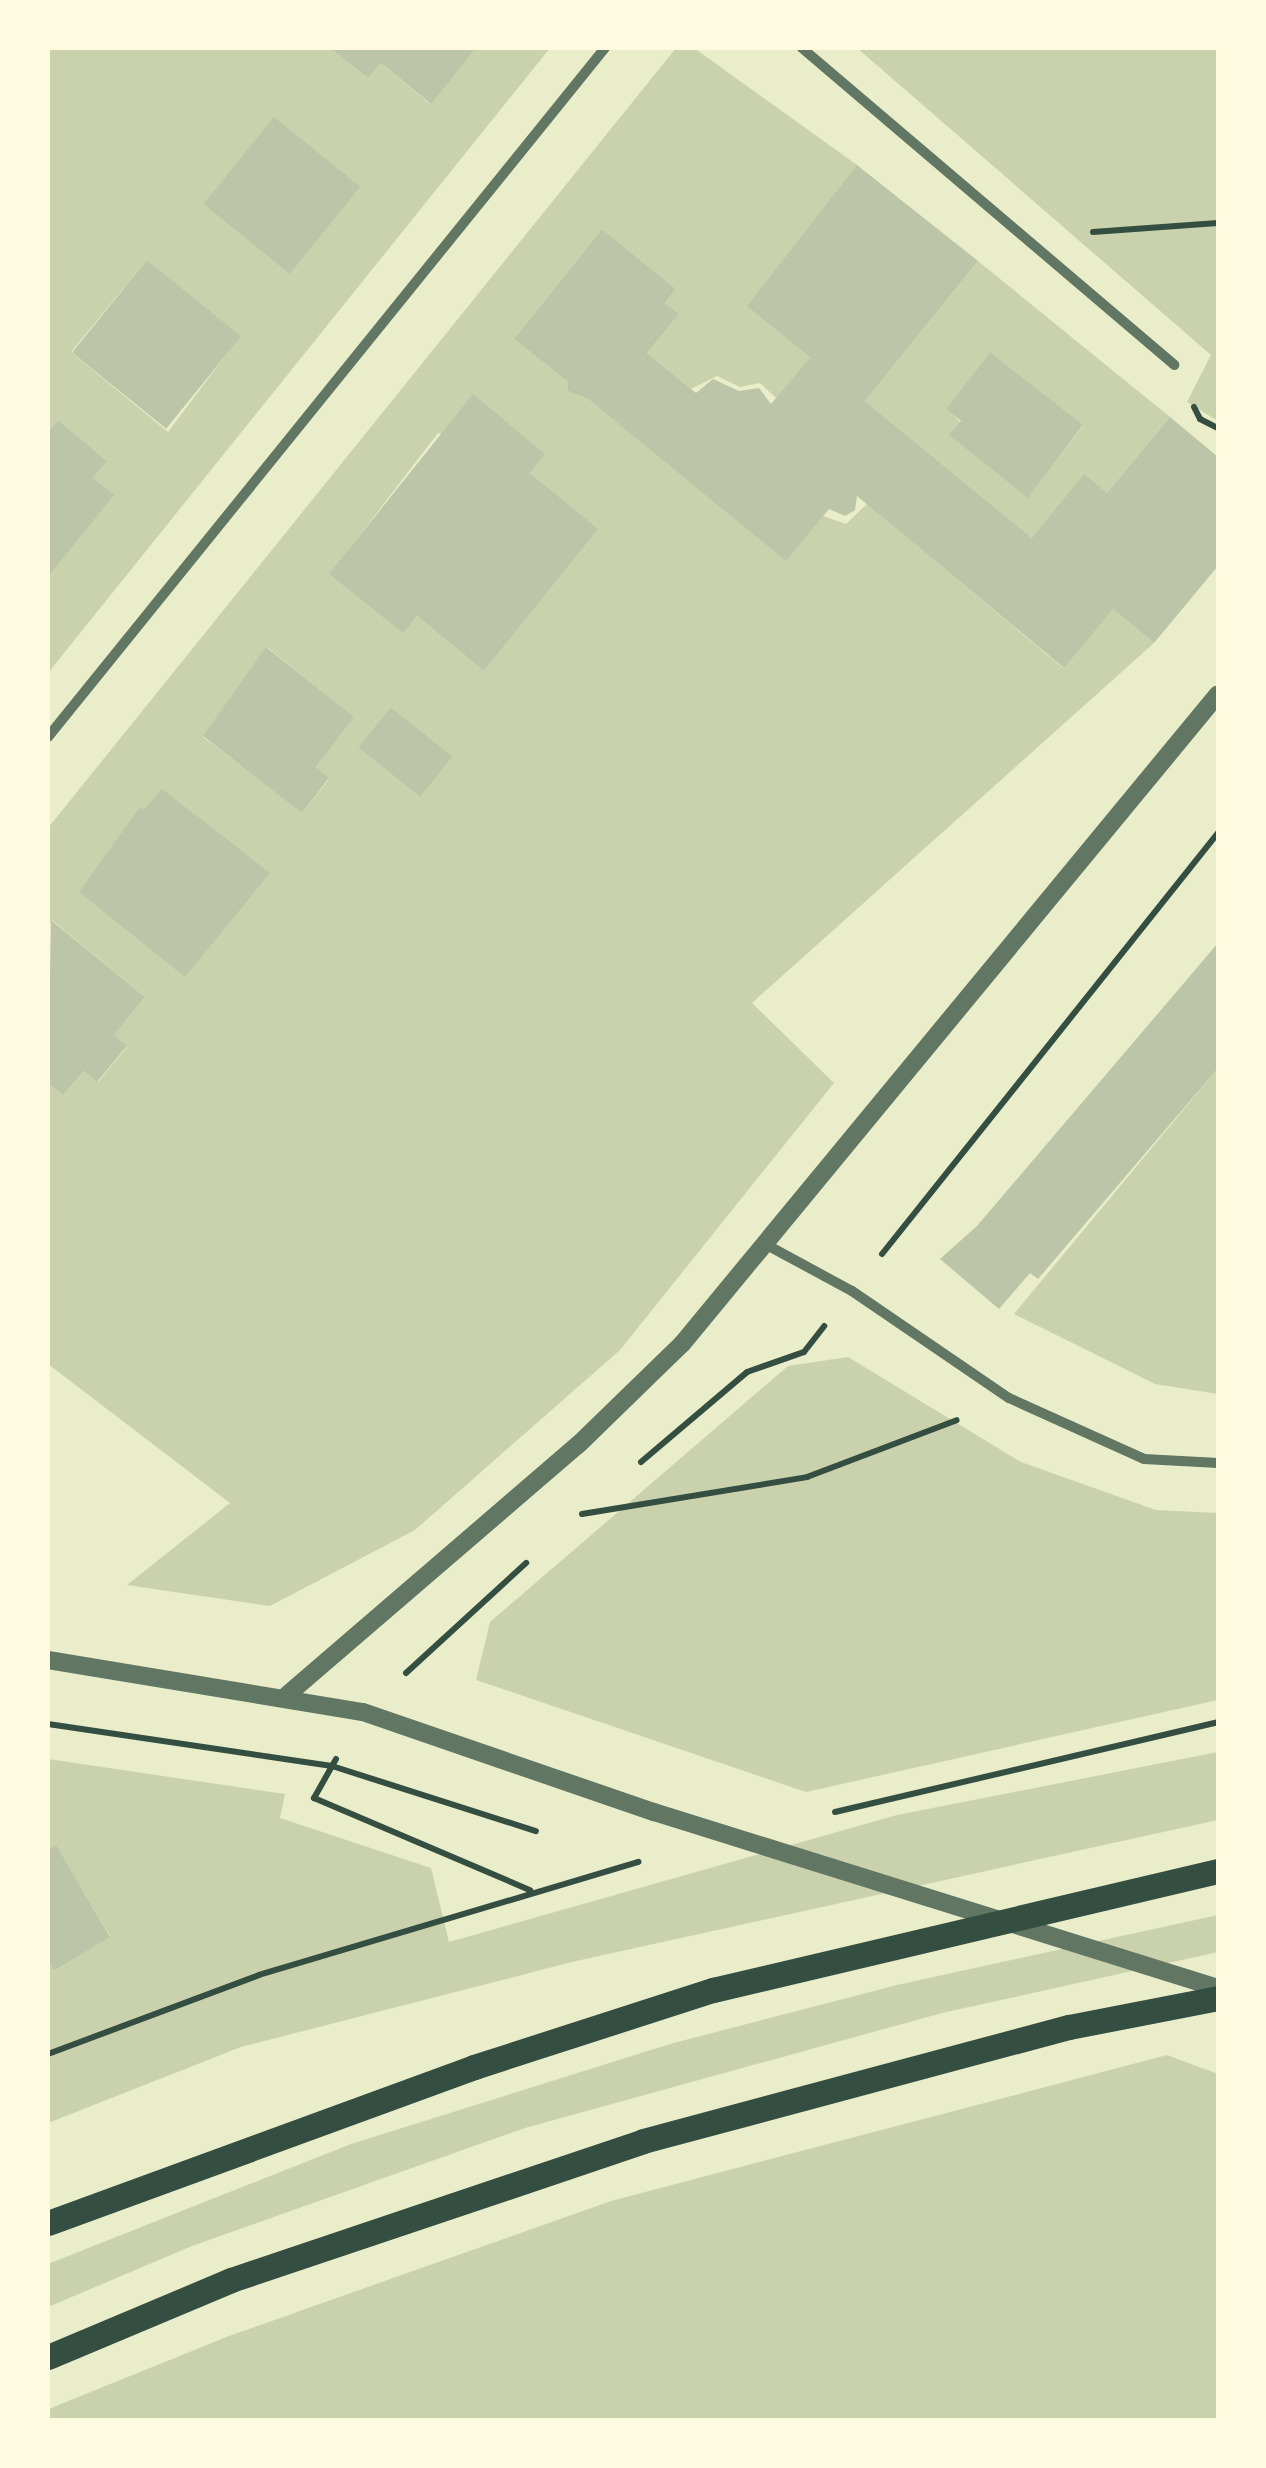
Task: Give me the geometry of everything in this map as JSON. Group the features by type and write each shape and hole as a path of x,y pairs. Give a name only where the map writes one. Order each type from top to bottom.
{"main road":[{"path":"48,2223 455,2073 713,1990 1218,1871"},
{"path":"48,2358 231,2280 643,2141 1069,2027 1218,1998"}],"street":[{"path":"48,737 604,48"},
{"path":"802,48 1174,365"},
{"path":"287,1695 579,1444 682,1344 1218,694"},
{"path":"765,1244 852,1291 1009,1398 1144,1459 1218,1464"},
{"path":"48,1660 287,1695 363,1712 654,1812 1218,1988"}],"path":[{"path":"1022,238 1218,224"},
{"path":"582,1514 807,1478 1009,1398"},
{"path":"815,1817 1218,1722"},
{"path":"48,1724 332,1766 314,1798 530,1890"},
{"path":"48,2054 259,1975 530,1890 644,1861"}],"green space":[{"path":"48,48 330,48 368,78 381,63 430,104 476,48 550,48 48,673 48,577 113,495 93,478 107,461 58,420 48,432","holes":["147,260 240,336 168,432 71,352"]},
{"path":"676,48 694,48 857,165 810,357 776,398 760,383 740,387 717,376 691,389 647,353 678,315 665,303 676,289 602,229 514,339 568,382 568,391 588,399 786,560 823,516 846,524 867,504 1063,668 1113,609 1154,643 752,1003 834,1083 620,1350 415,1530 270,1606 127,1585 230,1503 48,1364 48,1083 63,1095 84,1071 98,1082 127,1047 114,1035 145,997 52,920 48,924 48,828","holes":["438,433 544,454 530,473 597,529 484,671 417,616 403,632 330,574","267,647 353,717 316,767 329,779 303,812 203,737","391,707 452,757 419,797 359,748"]},
{"path":"857,48 1218,48 1218,421 1187,402 1211,355"},
{"path":"978,261 1170,417 1107,493 1032,538 865,401","holes":["990,352 1083,426 1028,497 947,408"]},
{"path":"1218,1068 1218,1394 1155,1384 1014,1314"},
{"path":"848,1357 1021,1462 1156,1510 1218,1513 1218,1700 806,1792 476,1680 490,1622 788,1366"},
{"path":"1218,1752 1218,1820 576,1961 241,2047 48,2123 48,1960 55,1971 110,1936 56,1846 48,1850 48,1759 285,1794 280,1818 431,1868 449,1942 897,1815"},
{"path":"1218,1915 1218,1952 942,2013 525,2128 192,2246 48,2307 48,2264 351,2144 670,2044 897,1985"},
{"path":"1167,2055 1218,2074 1218,2420 48,2420 48,2410 56,2406 229,2336 611,2201"}],"building":[{"path":"330,48 476,48 431,104 381,63 368,78"},
{"path":"274,117 360,187 290,274 204,204"},
{"path":"857,165 978,261 865,401 1032,538 1084,474 1107,493 1170,417 1218,457 1218,566 1154,643 1113,609 1064,668 857,496 855,510 845,516 829,509 786,561 588,399 568,391 568,382 514,339 602,229 676,289 665,303 679,314 647,353 696,393 713,379 739,391 759,388 771,404 810,357 747,306"},
{"path":"147,260 241,336 166,429 72,352"},
{"path":"990,352 1083,425 1028,498 949,435 961,421 946,409"},
{"path":"473,394 545,454 530,473 598,529 484,671 417,616 403,633 329,574"},
{"path":"58,420 107,461 93,478 114,495 48,577 48,432"},
{"path":"266,647 354,717 316,767 329,778 302,813 203,736"},
{"path":"391,707 452,757 420,797 358,747"},
{"path":"162,789 270,873 185,977 79,892 140,807 144,810"},
{"path":"51,920 145,997 114,1035 127,1046 97,1082 84,1071 63,1095 48,1083"},
{"path":"1218,943 1218,1068 1038,1279 1030,1273 999,1309 940,1259 977,1226"},
{"path":"56,1845 110,1937 54,1971 48,1960 48,1850"}]}
